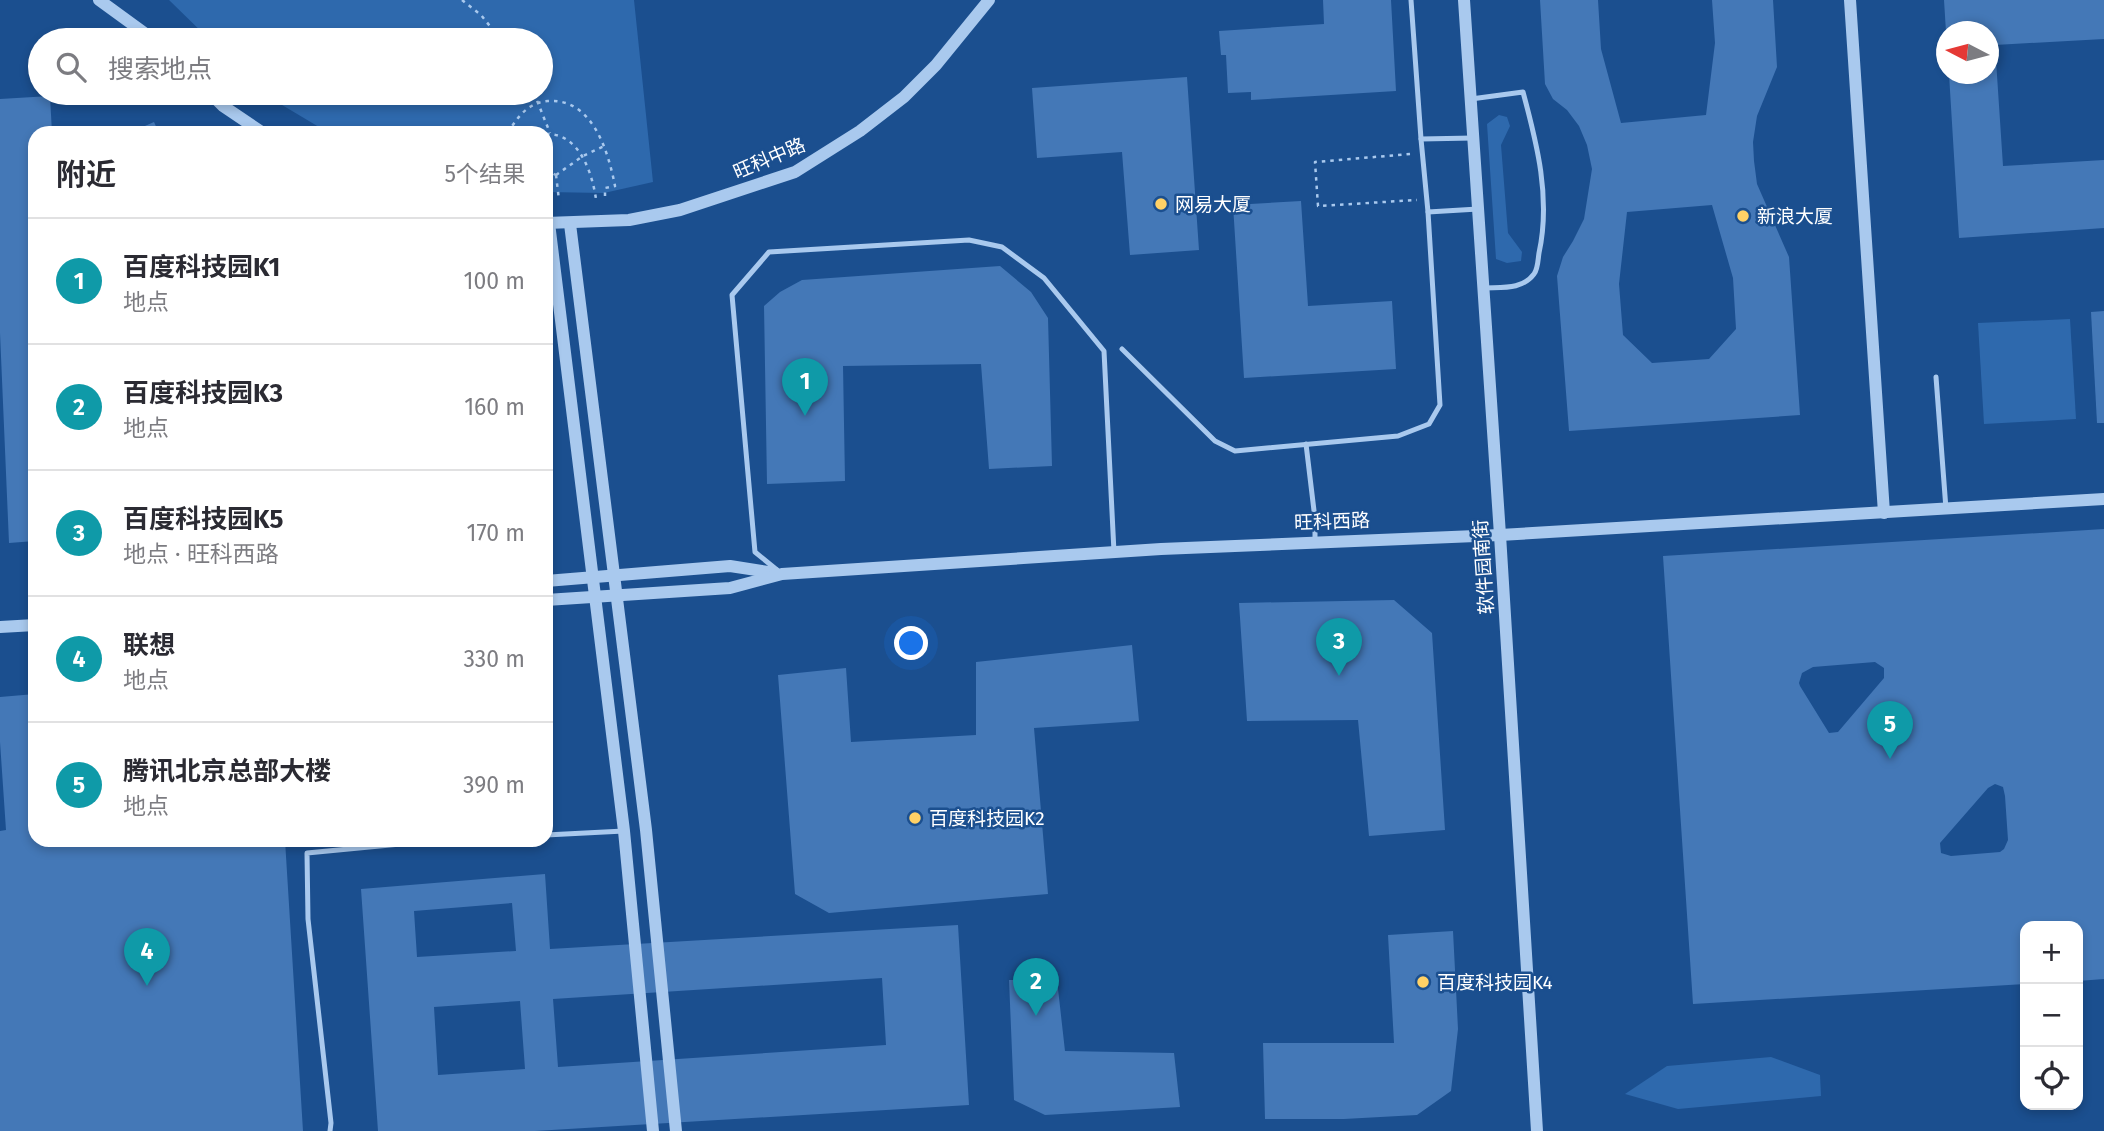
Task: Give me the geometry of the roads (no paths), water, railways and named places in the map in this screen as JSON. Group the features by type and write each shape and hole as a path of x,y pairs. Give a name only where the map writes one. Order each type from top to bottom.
{"street":[{"path":"99,0 138,28"},
{"name":"旺科中路","path":"553,223 629,220 680,210 795,172 860,131 904,97 936,65 989,0"},
{"name":"软件园南街","path":"1464,0 1537,1131"},
{"path":"1850,0 1884,513"},
{"path":"222,105 253,126"},
{"path":"570,224 646,830 676,1131"},
{"path":"553,270 624,831 653,1131"},
{"name":"旺科西路","path":"782,574 1114,552 1315,541 1500,535 2104,499"},
{"path":"553,580 730,566 782,574"},
{"path":"553,600 730,588 782,574"},
{"path":"0,627 28,625"}],"lane":[{"path":"1122,349 1215,440 1235,451 1398,436 1429,424 1440,405 1411,0"},
{"path":"1471,99 1523,92 1536,140 1545,204 1543,237 1535,273 1519,286 1484,288"},
{"path":"1421,139 1473,138"},
{"path":"1428,212 1478,209"},
{"path":"782,574 755,552 732,295 769,252 969,240 1002,247 1044,278 1104,351 1114,552"},
{"path":"1936,377 1946,509"},
{"path":"1306,444 1315,541"},
{"path":"553,835 624,831"},
{"path":"330,1131 308,919 307,853 369,847"}],"place":[{"name":"网易大厦","path":"1161,204"},
{"name":"新浪大厦","path":"1743,216"},
{"name":"百度科技园K1","path":"805,416"},
{"name":"百度科技园K5","path":"1339,676"},
{"name":"腾讯北京总部大楼","path":"1890,759"},
{"name":"百度科技园K2","path":"915,818"},
{"name":"百度科技园K4","path":"1423,982"},
{"name":"联想","path":"147,986"},
{"name":"百度科技园K3","path":"1036,1016"}]}
